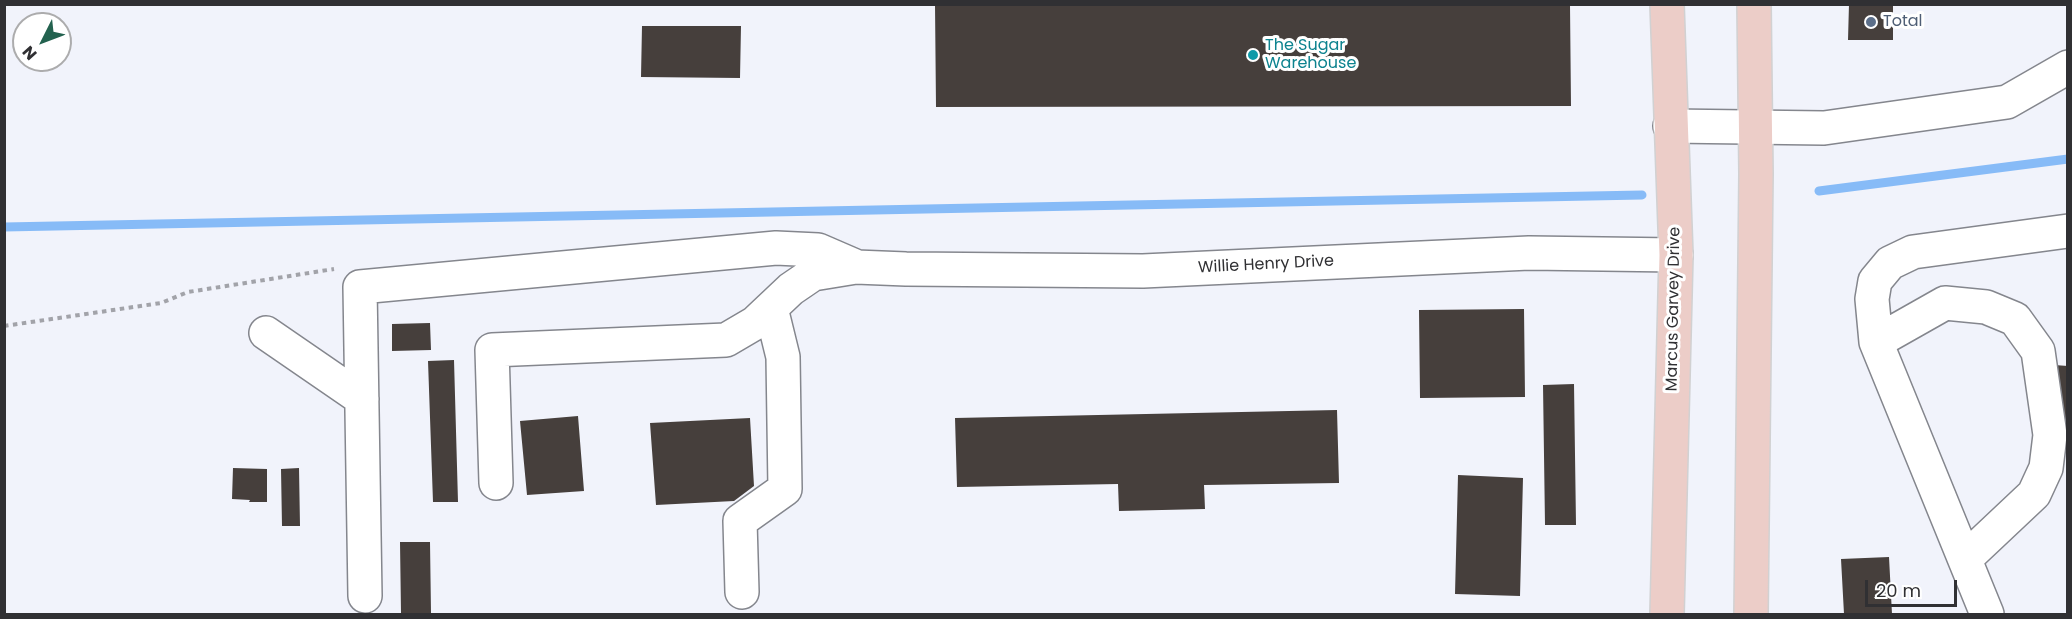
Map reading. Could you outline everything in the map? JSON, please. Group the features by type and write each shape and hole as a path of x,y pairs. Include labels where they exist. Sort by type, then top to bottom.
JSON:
{"highway":[{"name":"Marcus Garvey Drive","path":"1667,4 1676,255 1667,615"},
{"path":"1751,615 1756,206 1754,4"}],"street":[{"path":"1670,126 1824,128 2007,102 2067,67"},
{"path":"1987,615 1876,342 1872,299 1875,281 1890,263 1913,252 2067,231"},
{"path":"365,596 360,287 776,248 818,250 856,267"},
{"name":"Willie Henry Drive","path":"856,267 1143,271 1529,252 1676,255"},
{"path":"496,483 492,350 726,340 755,323 791,289 813,274 856,267"},
{"path":"1876,342 1945,303 1986,307 2015,319 2038,351 2050,435 2046,468 2034,494 1965,559"},
{"path":"742,592 740,521 785,489 783,357 771,308"},
{"path":"266,333 362,399"}],"building":[{"name":"Total","path":"1849,4 1893,4 1893,40 1848,40"},
{"name":"The Sugar Warehouse","path":"935,5 1570,5 1571,106 936,107"},
{"path":"642,26 741,26 740,78 641,77"},
{"path":"1524,309 1525,397 1420,398 1419,310"},
{"path":"430,323 431,350 392,351 392,324"},
{"path":"454,360 458,502 433,502 428,361"},
{"path":"2054,365 2068,366 2068,430 2052,430"},
{"path":"1574,384 1576,525 1545,525 1543,385"},
{"path":"1337,410 1339,483 1204,485 1205,509 1119,511 1118,484 957,487 955,418"},
{"path":"578,416 584,491 527,495 520,421"},
{"path":"750,418 754,486 734,501 656,505 650,423"},
{"path":"233,468 267,469 267,502 232,499"},
{"path":"299,468 300,526 282,526 281,469"},
{"path":"1458,475 1523,478 1520,596 1455,594"},
{"path":"400,542 430,542 431,613 401,613"},
{"path":"1889,557 1892,614 1844,614 1841,559"}],"waterway":[{"path":"1819,191 2068,159"},
{"path":"4,227 1642,195"}],"place":[{"name":"Total","path":"1871,22"},
{"name":"The Sugar Warehouse","path":"1253,55"}]}
